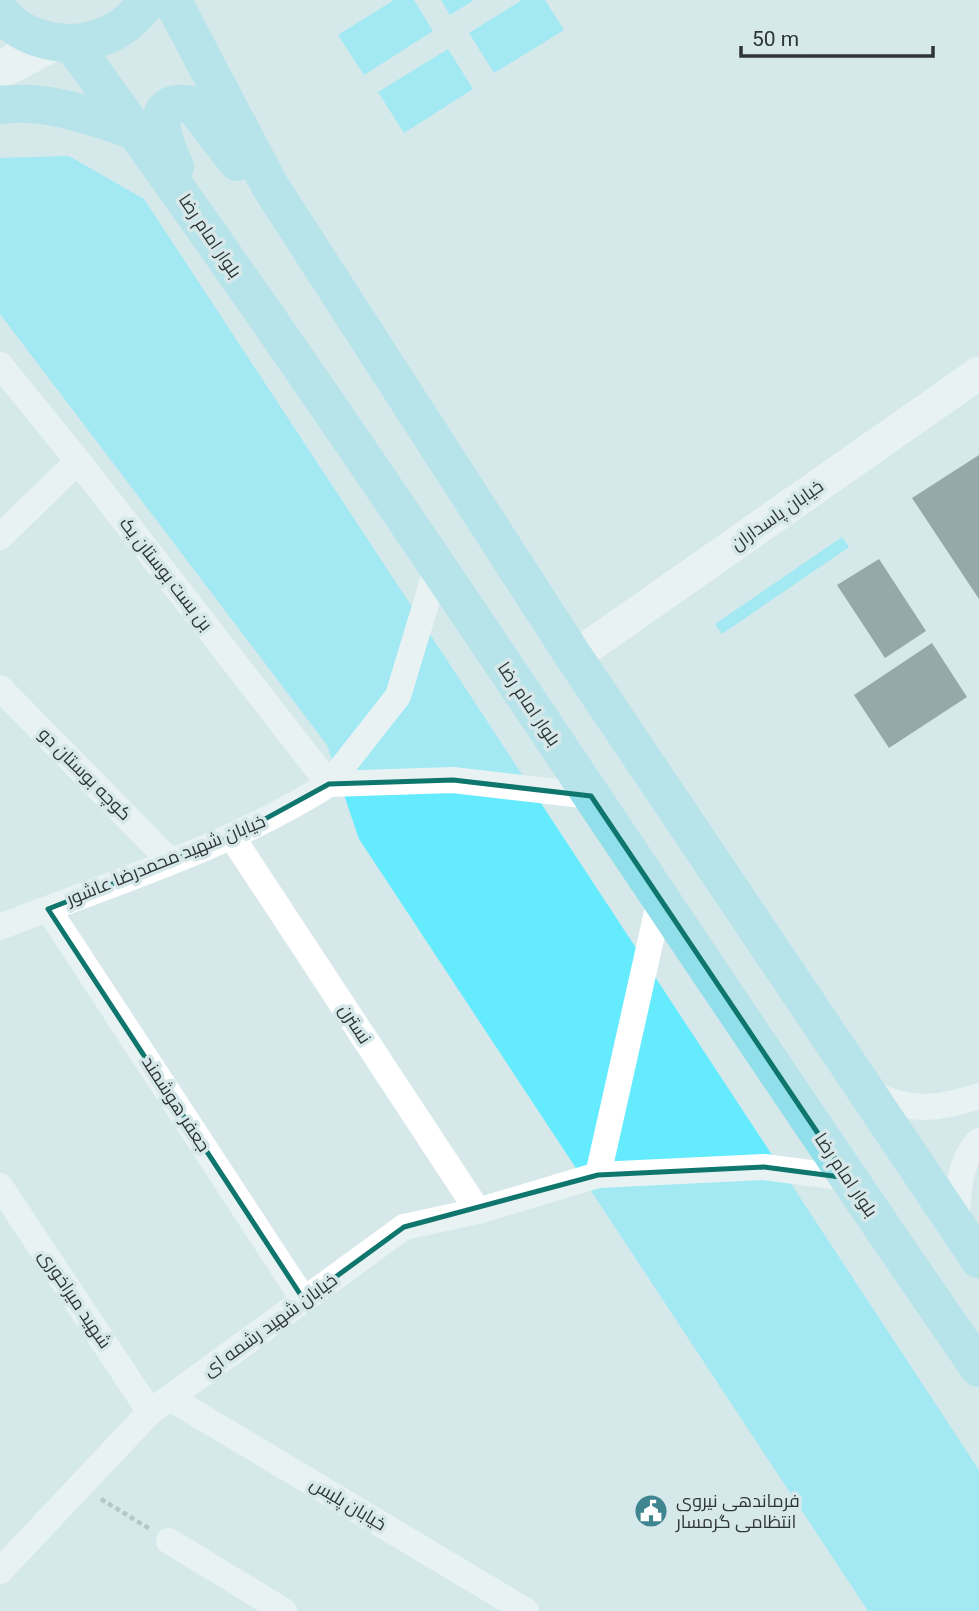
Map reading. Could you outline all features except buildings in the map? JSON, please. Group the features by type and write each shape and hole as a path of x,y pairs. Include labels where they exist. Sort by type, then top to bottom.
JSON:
{"main road":[{"path":"0,70 63,44 102,39 127,24 148,0"},
{"path":"172,0 270,186 574,657 979,1259"},
{"path":"0,12 27,34 63,44"},
{"name":"بلوار امام رضا","path":"63,44 136,131 203,226 979,1368"},
{"path":"0,105 25,102 74,110 136,131"},
{"path":"203,226 161,133 161,116 168,107 180,103 193,105 234,160 270,186"}],"street":[{"name":"بن بست بوستان یک","path":"0,365 329,784"},
{"name":"خیابان پاسداران","path":"574,657 979,373"},
{"path":"0,537 78,461"},
{"path":"329,784 398,696 437,567"},
{"name":"کوچه بوستان دو","path":"0,688 170,861"},
{"path":"329,784 453,780 591,796"},
{"name":"خیابان شهید محمدرضا عاشور","path":"0,927 232,837 301,802 329,784"},
{"name":"نسترن","path":"232,837 478,1211"},
{"path":"598,1175 660,899"},
{"name":"جعفر هوشمند","path":"48,909 304,1300"},
{"path":"866,1092 892,1104 909,1107 938,1106 979,1096"},
{"path":"956,1226 959,1187 971,1148 979,1141"},
{"name":"خیابان شهید رشمه ای","path":"3,1561 160,1405 404,1227 478,1211 598,1175 764,1167 848,1178"},
{"name":"شهید میراخوری","path":"0,1186 160,1405"},
{"name":"خیابان پلیس","path":"160,1405 526,1611"},
{"path":"169,1541 284,1611"}],"path":[{"path":"80,1486 169,1541"}],"highlighted area":[{"path":"453,780 591,796 848,1178 764,1167 598,1175 404,1227 304,1300 48,909 232,837 329,784"}],"shaded area":[{"path":"394,0 414,0 433,31 364,75 338,35"},
{"path":"441,0 474,0 450,15"},
{"path":"522,0 545,0 564,30 494,73 469,33"},
{"path":"448,49 473,89 404,133 378,92"},
{"path":"69,156 144,199 979,1470 979,1611 868,1611 359,839 327,745 0,314 0,158"},
{"path":"842,537 849,547 722,634 715,624"}],"place":[{"name":"فرماندهی نیروی انتظامی گرمسار","path":"651,1511"}]}
